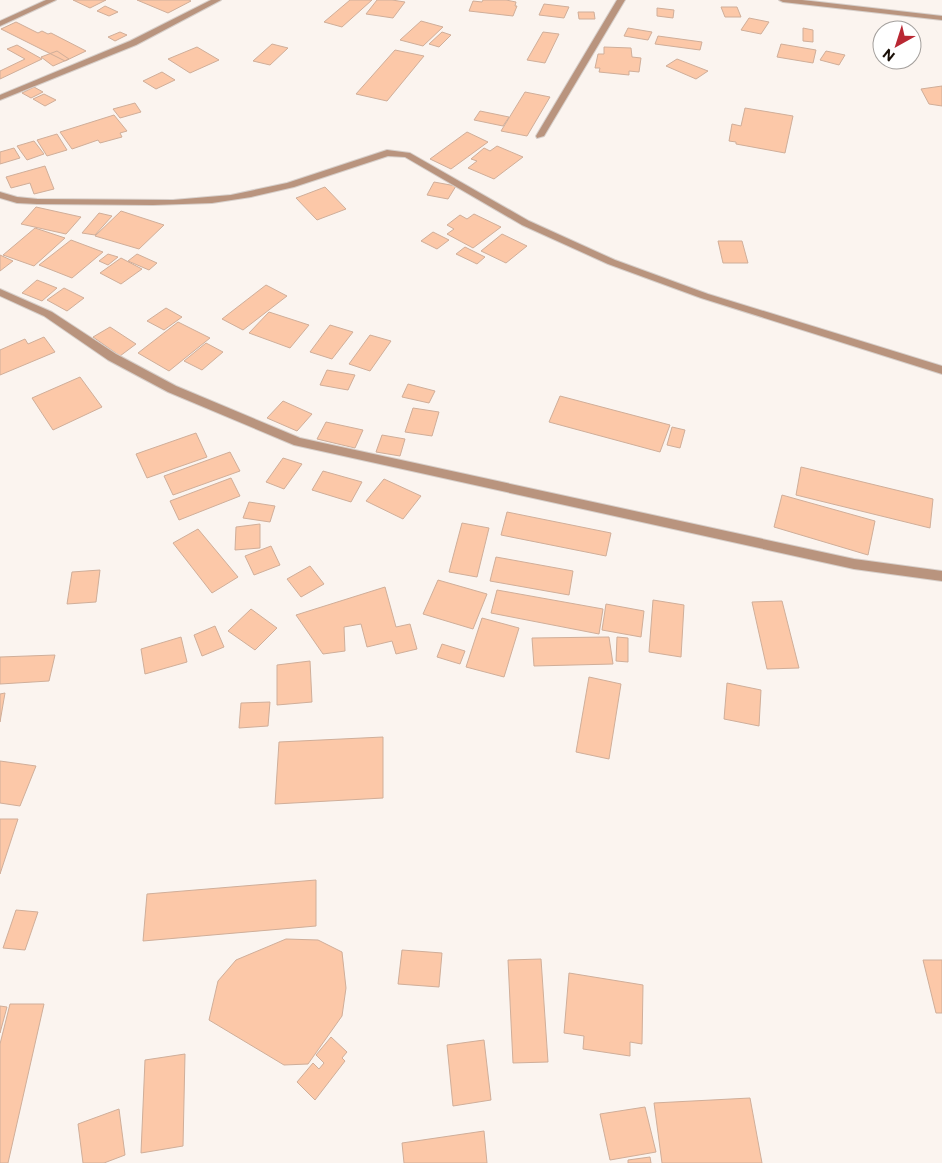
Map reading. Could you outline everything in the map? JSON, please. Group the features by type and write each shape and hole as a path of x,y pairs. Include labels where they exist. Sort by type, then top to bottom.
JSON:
{"street":[{"path":"0,24 52,0"},
{"path":"0,98 133,43 217,0"},
{"path":"540,136 621,0"},
{"path":"783,0 942,18"},
{"path":"0,195 22,200 97,201 198,201 230,198 286,187 387,153 398,153 408,155 510,215 576,246 689,292 942,370"},
{"path":"0,292 48,314 112,357 172,388 298,442 854,564 942,576"}],"building":[{"path":"73,0 106,0 90,8"},
{"path":"137,0 189,0 191,1 168,13"},
{"path":"350,0 372,0 342,27 324,22"},
{"path":"377,0 405,2 393,18 366,14"},
{"path":"483,0 506,0 516,2 515,6 517,6 513,16 469,11 473,1 482,2"},
{"path":"544,4 569,7 564,18 539,15"},
{"path":"105,6 118,12 109,16 97,11"},
{"path":"721,7 737,7 741,17 725,17"},
{"path":"657,8 674,10 673,18 657,16"},
{"path":"578,12 594,12 595,19 579,19"},
{"path":"749,18 769,22 761,34 741,30"},
{"path":"421,21 443,27 423,46 400,40"},
{"path":"16,22 38,33 42,31 48,34 51,33 86,51 65,61 1,29"},
{"path":"628,28 652,32 648,40 624,36"},
{"path":"803,28 813,30 813,42 803,41"},
{"path":"120,32 127,35 115,41 108,37"},
{"path":"442,32 451,35 439,47 429,44"},
{"path":"543,32 559,34 545,63 527,60"},
{"path":"658,36 702,42 700,50 655,44"},
{"path":"272,44 288,48 270,65 253,61"},
{"path":"781,44 816,50 813,63 777,57"},
{"path":"17,45 42,59 0,79 0,71 25,59 7,49"},
{"path":"197,47 219,60 190,73 168,59"},
{"path":"604,47 631,48 632,57 641,58 639,72 629,71 629,75 599,72 600,68 595,68 598,54 604,54"},
{"path":"395,50 424,56 387,101 356,94"},
{"path":"57,51 69,59 53,66 41,57"},
{"path":"826,51 845,55 839,65 820,60"},
{"path":"677,59 708,71 696,79 666,66"},
{"path":"162,72 175,80 156,89 143,81"},
{"path":"942,86 942,106 929,104 921,89"},
{"path":"34,87 43,92 31,98 22,93"},
{"path":"525,92 550,97 527,136 501,131"},
{"path":"44,94 56,100 45,106 33,99"},
{"path":"135,103 141,112 120,118 113,109"},
{"path":"745,108 793,116 785,153 729,141 732,124 741,126"},
{"path":"480,111 509,117 503,126 474,120"},
{"path":"114,115 127,131 120,133 122,137 100,143 98,140 72,149 60,132"},
{"path":"467,132 488,142 451,169 430,159"},
{"path":"57,134 67,150 47,156 37,140"},
{"path":"34,141 44,154 27,160 17,146"},
{"path":"497,146 523,157 494,179 468,168 477,161 471,159 484,148 490,151"},
{"path":"14,148 20,158 0,164 0,152"},
{"path":"45,166 54,189 34,194 30,183 11,188 6,177"},
{"path":"434,182 456,186 448,199 427,195"},
{"path":"325,187 346,209 317,220 296,198"},
{"path":"36,207 81,217 66,234 21,224"},
{"path":"121,211 164,225 139,249 95,236"},
{"path":"99,213 112,216 95,235 82,233"},
{"path":"474,214 501,227 473,248 447,234 454,229 447,225 460,215 467,219"},
{"path":"35,228 65,238 34,266 3,255"},
{"path":"433,232 449,240 437,249 421,241"},
{"path":"502,234 527,246 506,263 481,251"},
{"path":"71,240 103,252 72,278 39,265"},
{"path":"718,241 742,241 748,263 723,263"},
{"path":"465,247 485,257 477,264 456,254"},
{"path":"108,254 118,257 108,265 99,261"},
{"path":"137,254 157,263 149,270 128,261"},
{"path":"0,255 13,261 0,271"},
{"path":"121,258 142,269 121,284 100,273"},
{"path":"37,280 57,288 42,301 22,293"},
{"path":"266,285 287,296 243,330 222,319"},
{"path":"64,288 84,298 67,311 47,300"},
{"path":"166,308 182,317 164,330 147,321"},
{"path":"269,312 309,325 290,348 249,333"},
{"path":"178,322 210,338 169,371 138,353"},
{"path":"330,325 353,332 332,359 310,352"},
{"path":"110,327 136,344 120,356 93,337"},
{"path":"370,335 391,341 370,371 349,364"},
{"path":"44,337 55,352 0,375 0,350 25,339 28,344"},
{"path":"206,343 223,352 202,370 184,361"},
{"path":"327,370 355,375 348,390 320,385"},
{"path":"80,377 102,407 53,430 32,398"},
{"path":"408,384 435,391 429,403 402,397"},
{"path":"560,396 670,425 660,452 549,422"},
{"path":"283,401 312,414 297,431 267,418"},
{"path":"413,408 439,412 432,436 405,432"},
{"path":"326,422 363,430 355,448 317,439"},
{"path":"672,427 685,430 680,448 667,445"},
{"path":"196,433 207,457 147,478 136,454"},
{"path":"382,435 405,439 400,456 376,452"},
{"path":"230,452 240,471 173,495 164,476"},
{"path":"283,458 302,464 284,489 266,482"},
{"path":"801,467 933,499 930,528 796,495"},
{"path":"323,471 362,482 351,502 312,490"},
{"path":"231,478 240,496 179,520 170,501"},
{"path":"384,479 421,496 403,519 366,501"},
{"path":"782,495 875,521 868,555 774,527"},
{"path":"249,502 275,506 270,522 243,518"},
{"path":"507,512 611,533 606,556 501,535"},
{"path":"462,523 489,528 477,577 449,572"},
{"path":"260,524 260,548 235,550 236,527"},
{"path":"198,529 238,577 212,593 173,543"},
{"path":"271,546 280,565 254,575 245,556"},
{"path":"496,557 573,571 569,595 490,581"},
{"path":"310,566 324,584 301,597 287,579"},
{"path":"100,570 96,602 67,604 72,572"},
{"path":"438,580 487,594 473,629 423,614"},
{"path":"385,587 396,627 410,624 417,649 396,654 392,641 367,647 361,624 344,627 345,651 323,654 296,615"},
{"path":"497,590 603,609 599,634 491,613"},
{"path":"653,600 684,605 681,657 649,652"},
{"path":"782,601 799,668 767,669 752,602"},
{"path":"606,604 644,611 641,637 602,630"},
{"path":"251,609 277,628 255,650 228,631"},
{"path":"482,618 519,628 504,677 466,667"},
{"path":"215,626 224,647 202,656 194,635"},
{"path":"181,637 187,662 145,674 141,649"},
{"path":"609,637 613,664 534,666 532,638"},
{"path":"617,637 628,638 628,662 616,661"},
{"path":"442,644 465,651 460,664 437,657"},
{"path":"55,655 49,681 0,684 0,657"},
{"path":"310,661 312,702 277,705 277,665"},
{"path":"589,677 621,684 609,759 576,752"},
{"path":"727,683 761,690 759,726 724,719"},
{"path":"5,693 0,722 0,694"},
{"path":"270,702 268,726 239,728 241,703"},
{"path":"383,737 383,798 275,804 279,742"},
{"path":"0,761 36,766 20,806 0,803"},
{"path":"0,819 18,819 0,874"},
{"path":"316,880 316,926 143,941 147,894"},
{"path":"16,910 38,912 25,950 3,948"},
{"path":"286,939 318,940 342,952 346,988 342,1016 308,1064 284,1065 209,1020 218,981 236,960"},
{"path":"402,950 442,953 439,987 398,984"},
{"path":"541,959 548,1062 513,1063 508,960"},
{"path":"923,960 942,960 942,1013 936,1013"},
{"path":"569,973 643,985 642,1044 630,1042 630,1056 583,1049 584,1036 564,1033"},
{"path":"10,1004 44,1004 8,1163 0,1163 0,1044"},
{"path":"0,1006 7,1007 0,1033"},
{"path":"331,1037 347,1052 342,1058 345,1061 315,1100 297,1082 313,1063 319,1069 324,1063 316,1055"},
{"path":"484,1040 491,1100 453,1106 447,1045"},
{"path":"185,1054 183,1146 141,1153 145,1060"},
{"path":"750,1098 762,1163 662,1163 654,1103"},
{"path":"645,1107 656,1152 610,1160 600,1114"},
{"path":"119,1109 125,1155 104,1163 83,1163 78,1124"},
{"path":"484,1131 487,1163 404,1163 402,1143"},
{"path":"650,1157 651,1163 628,1163 628,1160"}]}
